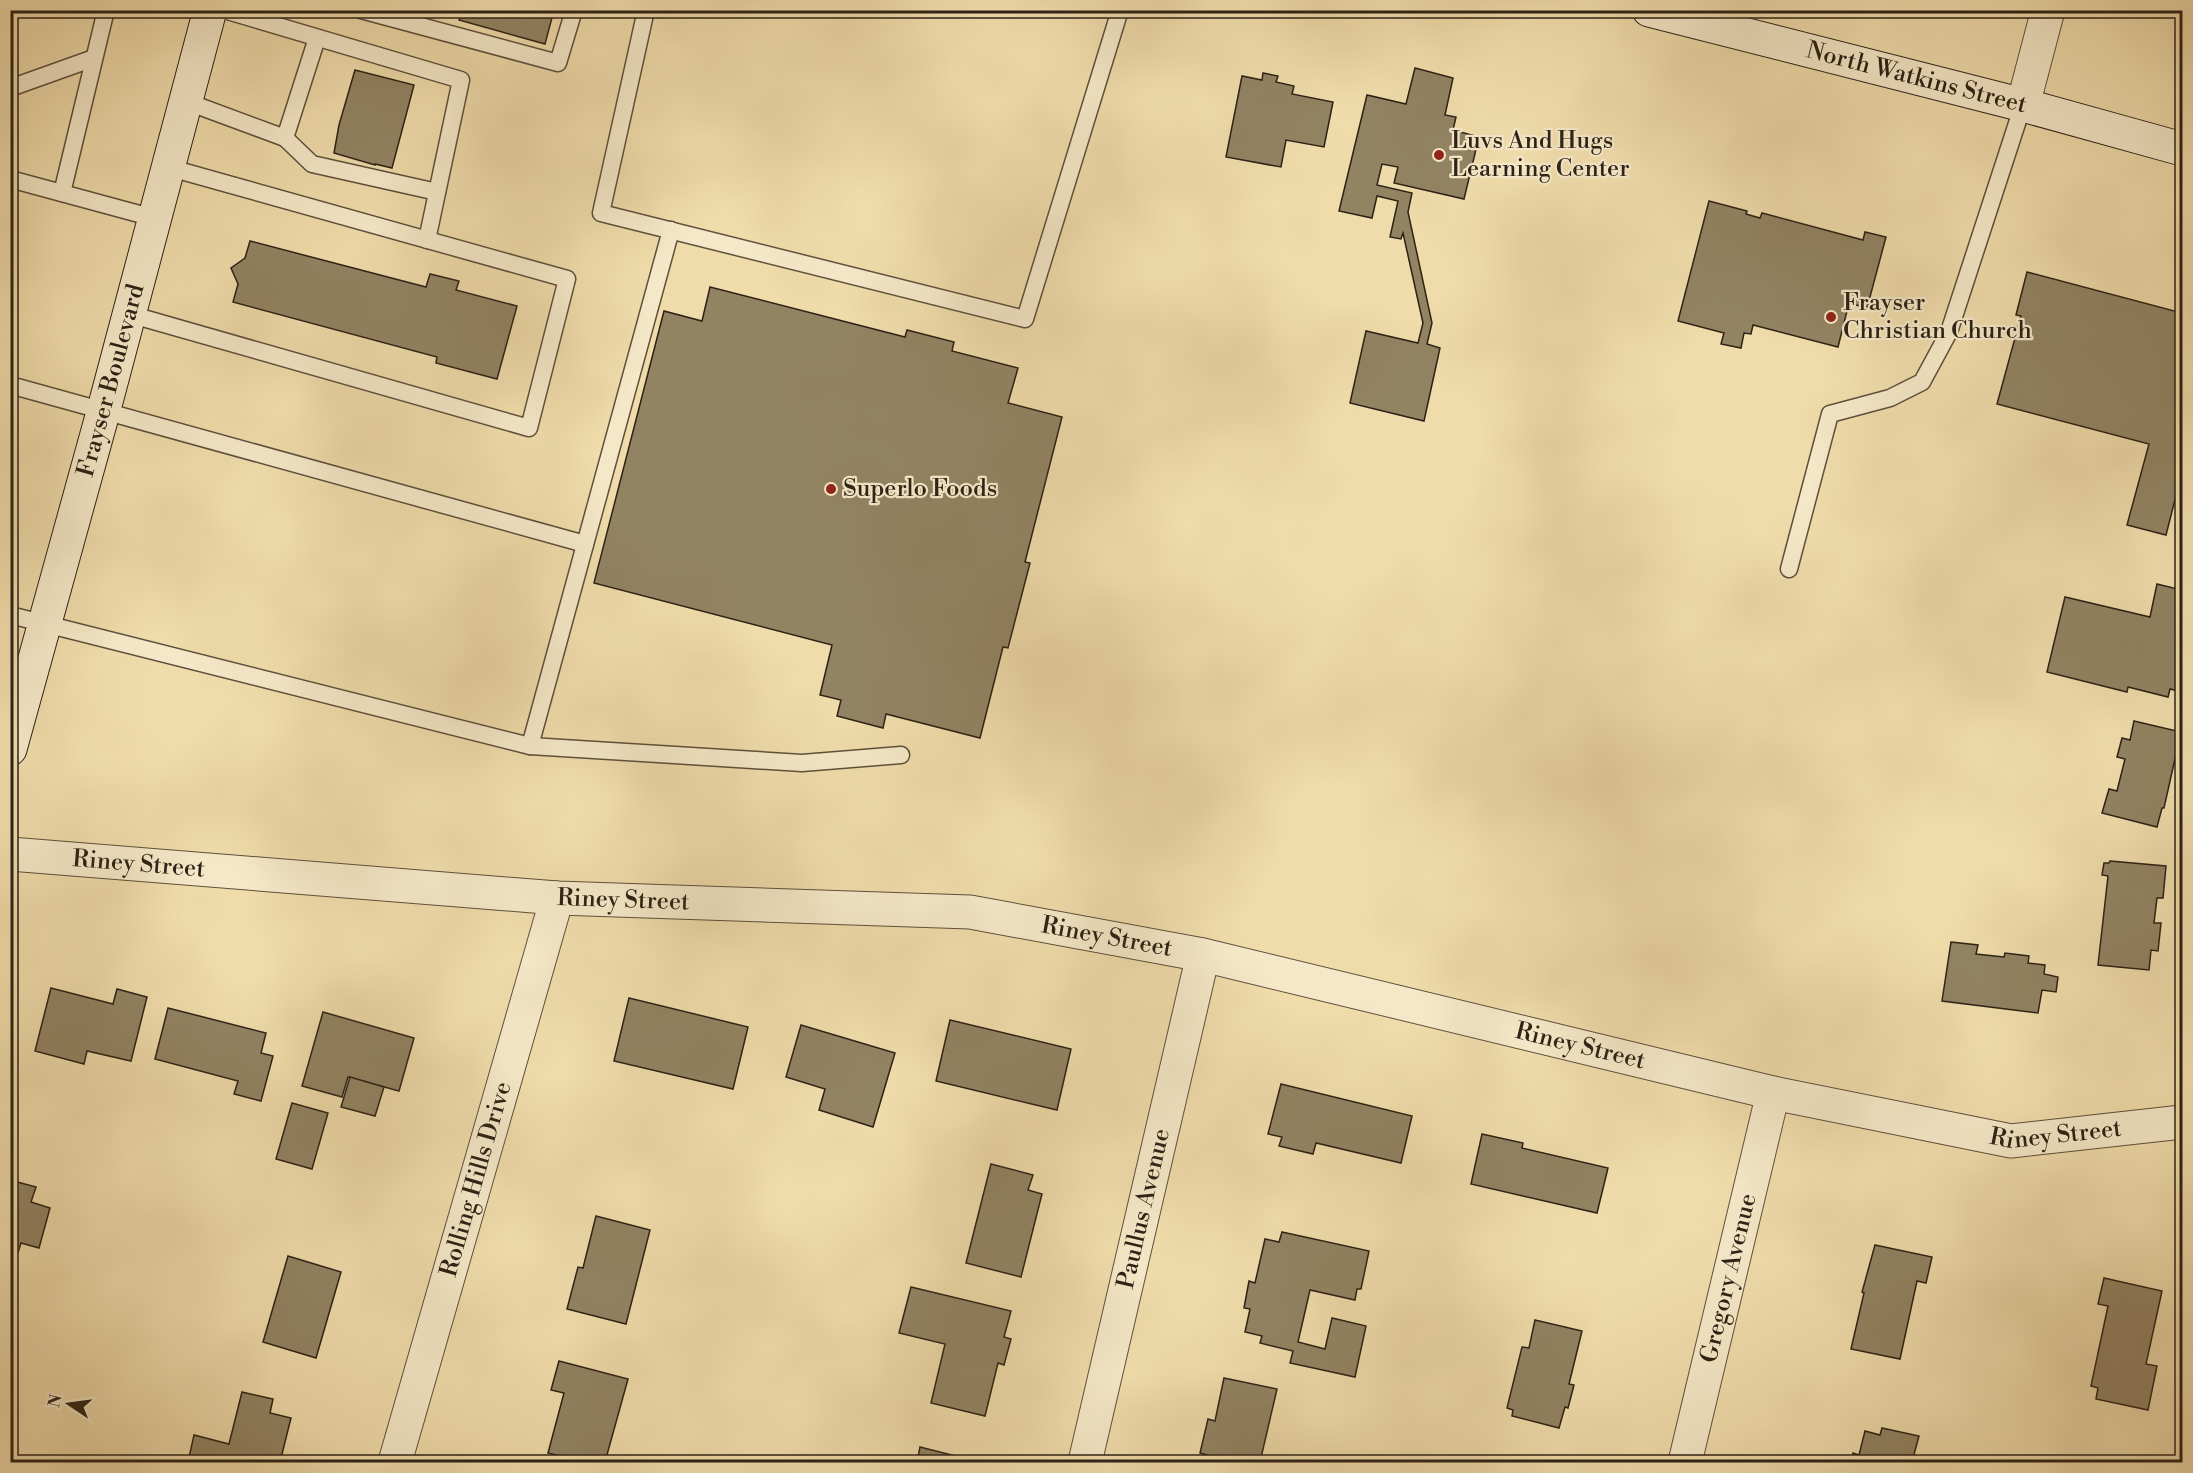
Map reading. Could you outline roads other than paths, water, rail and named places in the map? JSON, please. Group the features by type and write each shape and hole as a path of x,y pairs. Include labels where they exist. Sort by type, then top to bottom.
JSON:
{"street":[{"name":"Frayser Boulevard","path":"10,750 210,10"},
{"name":"North Watkins Street","path":"1649,10 2023,105 2182,149"},
{"path":"2023,105 2048,10"},
{"name":"Riney Street","path":"10,854 557,898 970,912 1203,955 1773,1093 2011,1141 2182,1122"},
{"name":"Rolling Hills Drive","path":"395,1462 557,898"},
{"name":"Paullus Avenue","path":"1085,1462 1203,955"},
{"name":"Gregory Avenue","path":"1685,1462 1773,1093"}],"lane":[{"path":"62,193 106,10"},
{"path":"224,10 461,80 427,240"},
{"path":"361,10 386,14 558,63 574,10"},
{"path":"646,10 601,213 1025,319 1120,10"},
{"path":"285,138 316,38"},
{"path":"10,88 94,58"},
{"path":"185,101 285,138 312,164 437,192"},
{"path":"1789,568 1830,414 1890,398 1922,382 1949,332 2023,105"},
{"path":"129,314 530,428 567,279 167,167"},
{"path":"10,179 154,218"},
{"path":"531,746 671,230"},
{"path":"10,385 104,409 585,544"},
{"path":"10,615 531,746 802,763 901,754"}],"place":[{"name":"Luvs And Hugs Learning Center","path":"1439,155"},
{"name":"Frayser Christian Church","path":"1831,317"},
{"name":"Superlo Foods","path":"831,489"}]}
